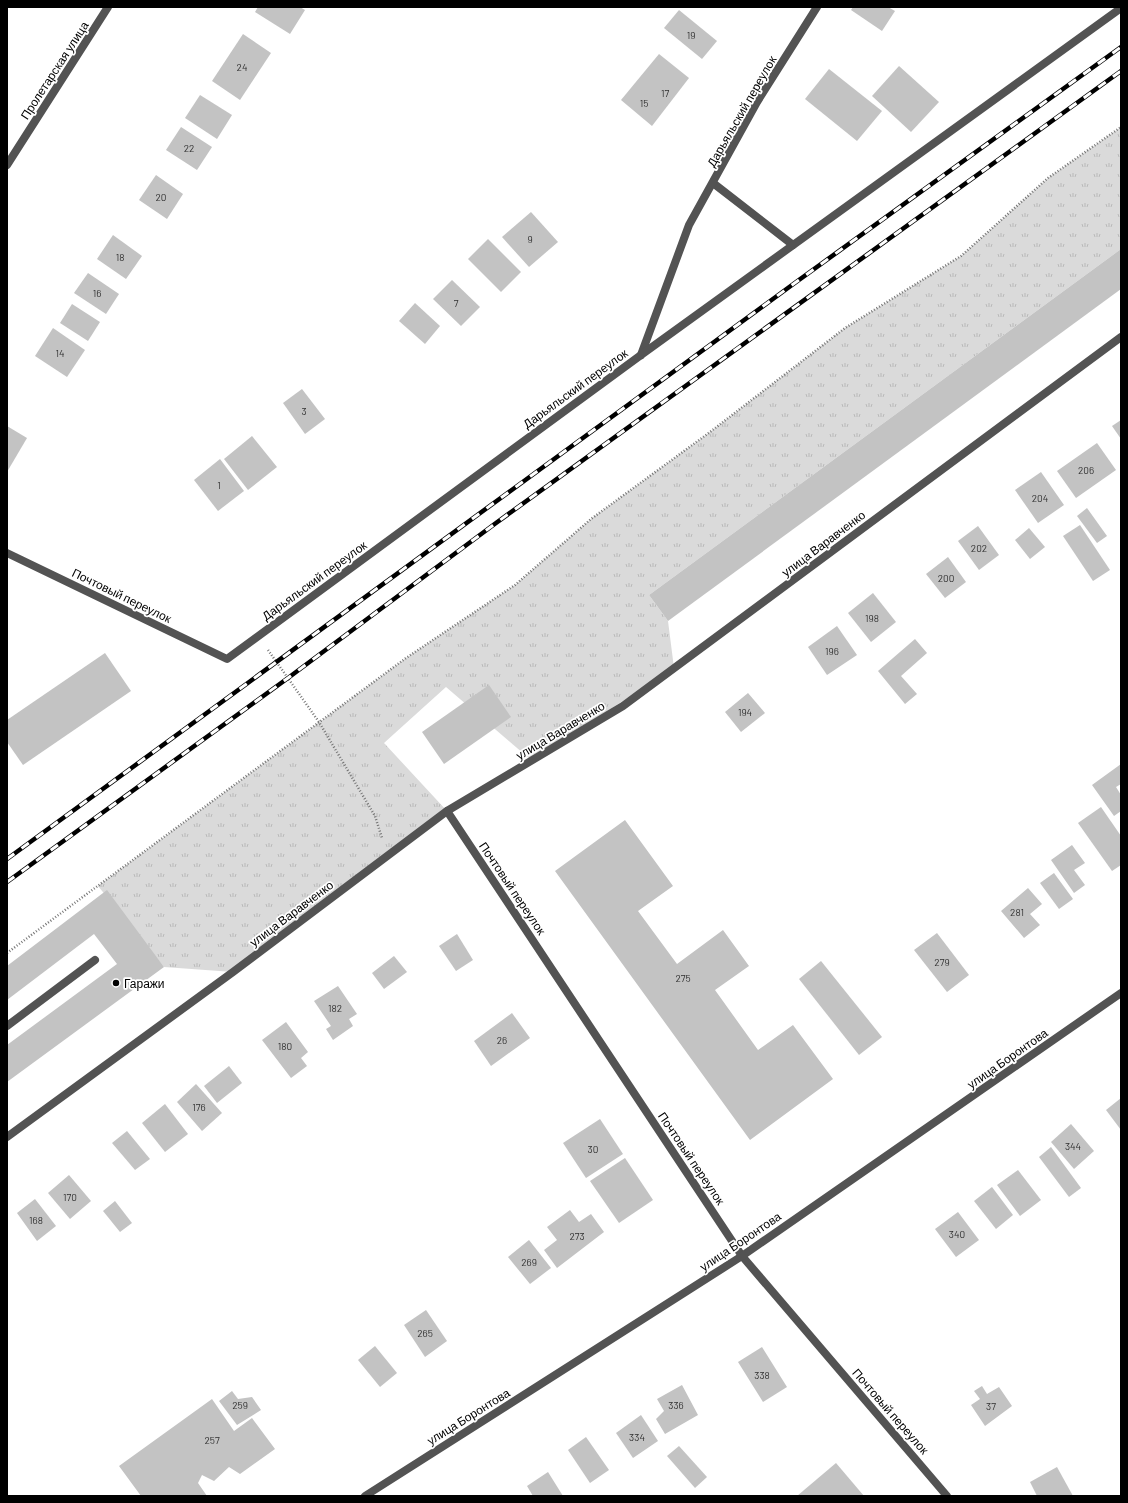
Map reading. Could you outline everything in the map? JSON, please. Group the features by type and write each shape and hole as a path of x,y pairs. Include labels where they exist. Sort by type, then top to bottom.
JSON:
{"street":[{"name":"Пролетарская улица","path":"7,165 108,7"},
{"name":"Дарьяльский переулок","path":"228,659 641,355 690,225 757,102 817,7"},
{"path":"641,355 1121,8"},
{"path":"713,183 793,244"},
{"name":"улица Варавченко","path":"7,1137 233,972 447,811 623,706 1121,337"},
{"name":"Почтовый переулок","path":"7,553 228,659"},
{"name":"Почтовый переулок","path":"447,811 742,1256 947,1496"},
{"path":"7,1026 96,960"},
{"name":"улица Боронтова","path":"365,1496 742,1256 1121,993"}],"path":[{"path":"7,953 406,658 515,585 591,519 710,432 845,328 961,256 1048,178 1121,127"},
{"path":"258,637 278,662 319,722 375,816 387,856"}],"green space":[{"path":"1121,127 1121,249 649,595 668,621 674,668 531,760 446,687 384,743 447,811 233,972 164,967 98,886 406,658 515,585 591,519 710,432 845,328 961,256 1048,178"}],"building":[{"path":"258,7 300,7 305,10 290,34 255,12"},
{"path":"853,7 888,7 895,11 882,31 851,10"},
{"path":"679,10 717,41 702,59 664,28"},
{"path":"243,34 271,53 240,100 212,81"},
{"path":"659,54 689,78 652,126 621,100"},
{"path":"899,66 939,102 911,132 872,96"},
{"path":"829,69 882,111 857,141 805,99"},
{"path":"200,95 232,115 217,139 185,118"},
{"path":"181,127 212,147 197,170 166,150"},
{"path":"156,175 183,194 167,219 139,200"},
{"path":"531,212 558,242 529,267 502,237"},
{"path":"113,235 142,256 126,279 97,259"},
{"path":"488,239 521,272 501,292 468,259"},
{"path":"1121,249 1121,289 668,621 649,595"},
{"path":"88,273 119,294 106,314 74,293"},
{"path":"452,280 480,307 461,326 433,299"},
{"path":"415,303 440,326 425,344 399,321"},
{"path":"72,304 100,322 88,341 60,323"},
{"path":"53,328 85,350 67,377 35,356"},
{"path":"302,389 325,419 305,434 283,403"},
{"path":"1121,420 1121,439 1112,426"},
{"path":"7,426 27,438 7,472"},
{"path":"252,436 277,467 248,490 224,459"},
{"path":"1097,443 1116,470 1076,498 1057,471"},
{"path":"220,459 244,491 218,511 194,480"},
{"path":"1041,472 1064,505 1038,523 1015,490"},
{"path":"1087,508 1107,536 1097,543 1077,516"},
{"path":"1080,525 1110,570 1093,581 1063,536"},
{"path":"978,526 999,555 979,570 958,541"},
{"path":"1029,528 1045,547 1030,559 1015,540"},
{"path":"948,557 966,582 945,598 926,574"},
{"path":"873,593 896,622 871,642 848,613"},
{"path":"837,626 857,655 827,675 808,647"},
{"path":"915,639 927,653 901,676 917,694 905,704 878,671"},
{"path":"105,653 131,691 23,765 7,742 7,720"},
{"path":"489,685 511,717 444,764 422,732"},
{"path":"748,693 765,713 741,732 725,712"},
{"path":"1121,764 1121,784 1116,787 1121,795 1121,811 1114,816 1092,785"},
{"path":"1101,807 1121,836 1121,865 1112,871 1078,823"},
{"path":"625,820 673,886 638,911 677,964 723,930 749,966 715,990 758,1050 793,1025 833,1079 750,1140 555,871"},
{"path":"1072,845 1085,863 1074,870 1085,885 1074,893 1051,860"},
{"path":"1054,873 1073,899 1059,909 1040,883"},
{"path":"1028,888 1042,904 1030,914 1040,925 1024,938 1001,911"},
{"name":"Гаражи","path":"107,890 164,967 7,1082 7,1045 117,964 94,934 7,1000 7,966"},
{"path":"937,933 969,975 947,992 914,950"},
{"path":"457,934 473,960 456,971 439,946"},
{"path":"394,956 407,972 384,989 372,973"},
{"path":"821,961 882,1037 859,1055 799,979"},
{"path":"338,986 357,1014 349,1019 353,1026 333,1040 326,1029 331,1026 314,1001"},
{"path":"512,1013 530,1038 491,1066 474,1041"},
{"path":"286,1022 308,1052 301,1058 307,1066 291,1078 262,1040"},
{"path":"229,1066 242,1083 217,1103 204,1086"},
{"path":"196,1084 222,1113 202,1131 177,1102"},
{"path":"1121,1098 1121,1130 1106,1110"},
{"path":"165,1104 188,1134 165,1152 142,1123"},
{"path":"600,1119 623,1154 586,1178 563,1143"},
{"path":"1071,1124 1094,1151 1074,1169 1051,1142"},
{"path":"127,1131 150,1159 135,1170 112,1143"},
{"path":"1051,1147 1081,1188 1069,1197 1039,1157"},
{"path":"625,1158 653,1200 619,1223 590,1181"},
{"path":"1018,1170 1041,1200 1020,1216 997,1185"},
{"path":"69,1175 91,1201 70,1219 48,1193"},
{"path":"992,1187 1013,1215 996,1229 974,1201"},
{"path":"35,1199 56,1226 37,1241 17,1213"},
{"path":"115,1201 132,1223 120,1232 103,1211"},
{"path":"570,1210 579,1222 591,1214 604,1232 557,1268 544,1250 557,1240 547,1227"},
{"path":"958,1212 979,1240 956,1257 935,1229"},
{"path":"529,1240 551,1268 530,1284 508,1257"},
{"path":"426,1310 447,1341 425,1357 404,1325"},
{"path":"375,1346 397,1373 380,1387 358,1360"},
{"path":"762,1347 787,1387 763,1402 738,1362"},
{"path":"682,1385 698,1415 665,1434 656,1419 664,1411 657,1399"},
{"path":"982,1386 987,1394 999,1387 1012,1406 985,1426 971,1405 980,1399 974,1391"},
{"path":"232,1391 238,1399 252,1397 261,1410 237,1425 219,1401"},
{"path":"212,1399 234,1431 252,1418 275,1449 240,1474 229,1467 214,1481 202,1475 198,1483 207,1496 141,1496 119,1466"},
{"path":"641,1415 658,1441 633,1458 616,1433"},
{"path":"586,1437 609,1470 590,1483 568,1450"},
{"path":"679,1446 707,1477 695,1488 667,1456"},
{"path":"836,1463 864,1496 797,1496"},
{"path":"1057,1467 1073,1496 1037,1496 1030,1482"},
{"path":"548,1472 563,1496 533,1496 527,1486"}],"railway":[{"path":"7,859 792,285 1121,47"},
{"path":"7,882 288,678 496,523 1121,71"}],"place":[{"name":"Гаражи","path":"116,983"}]}
